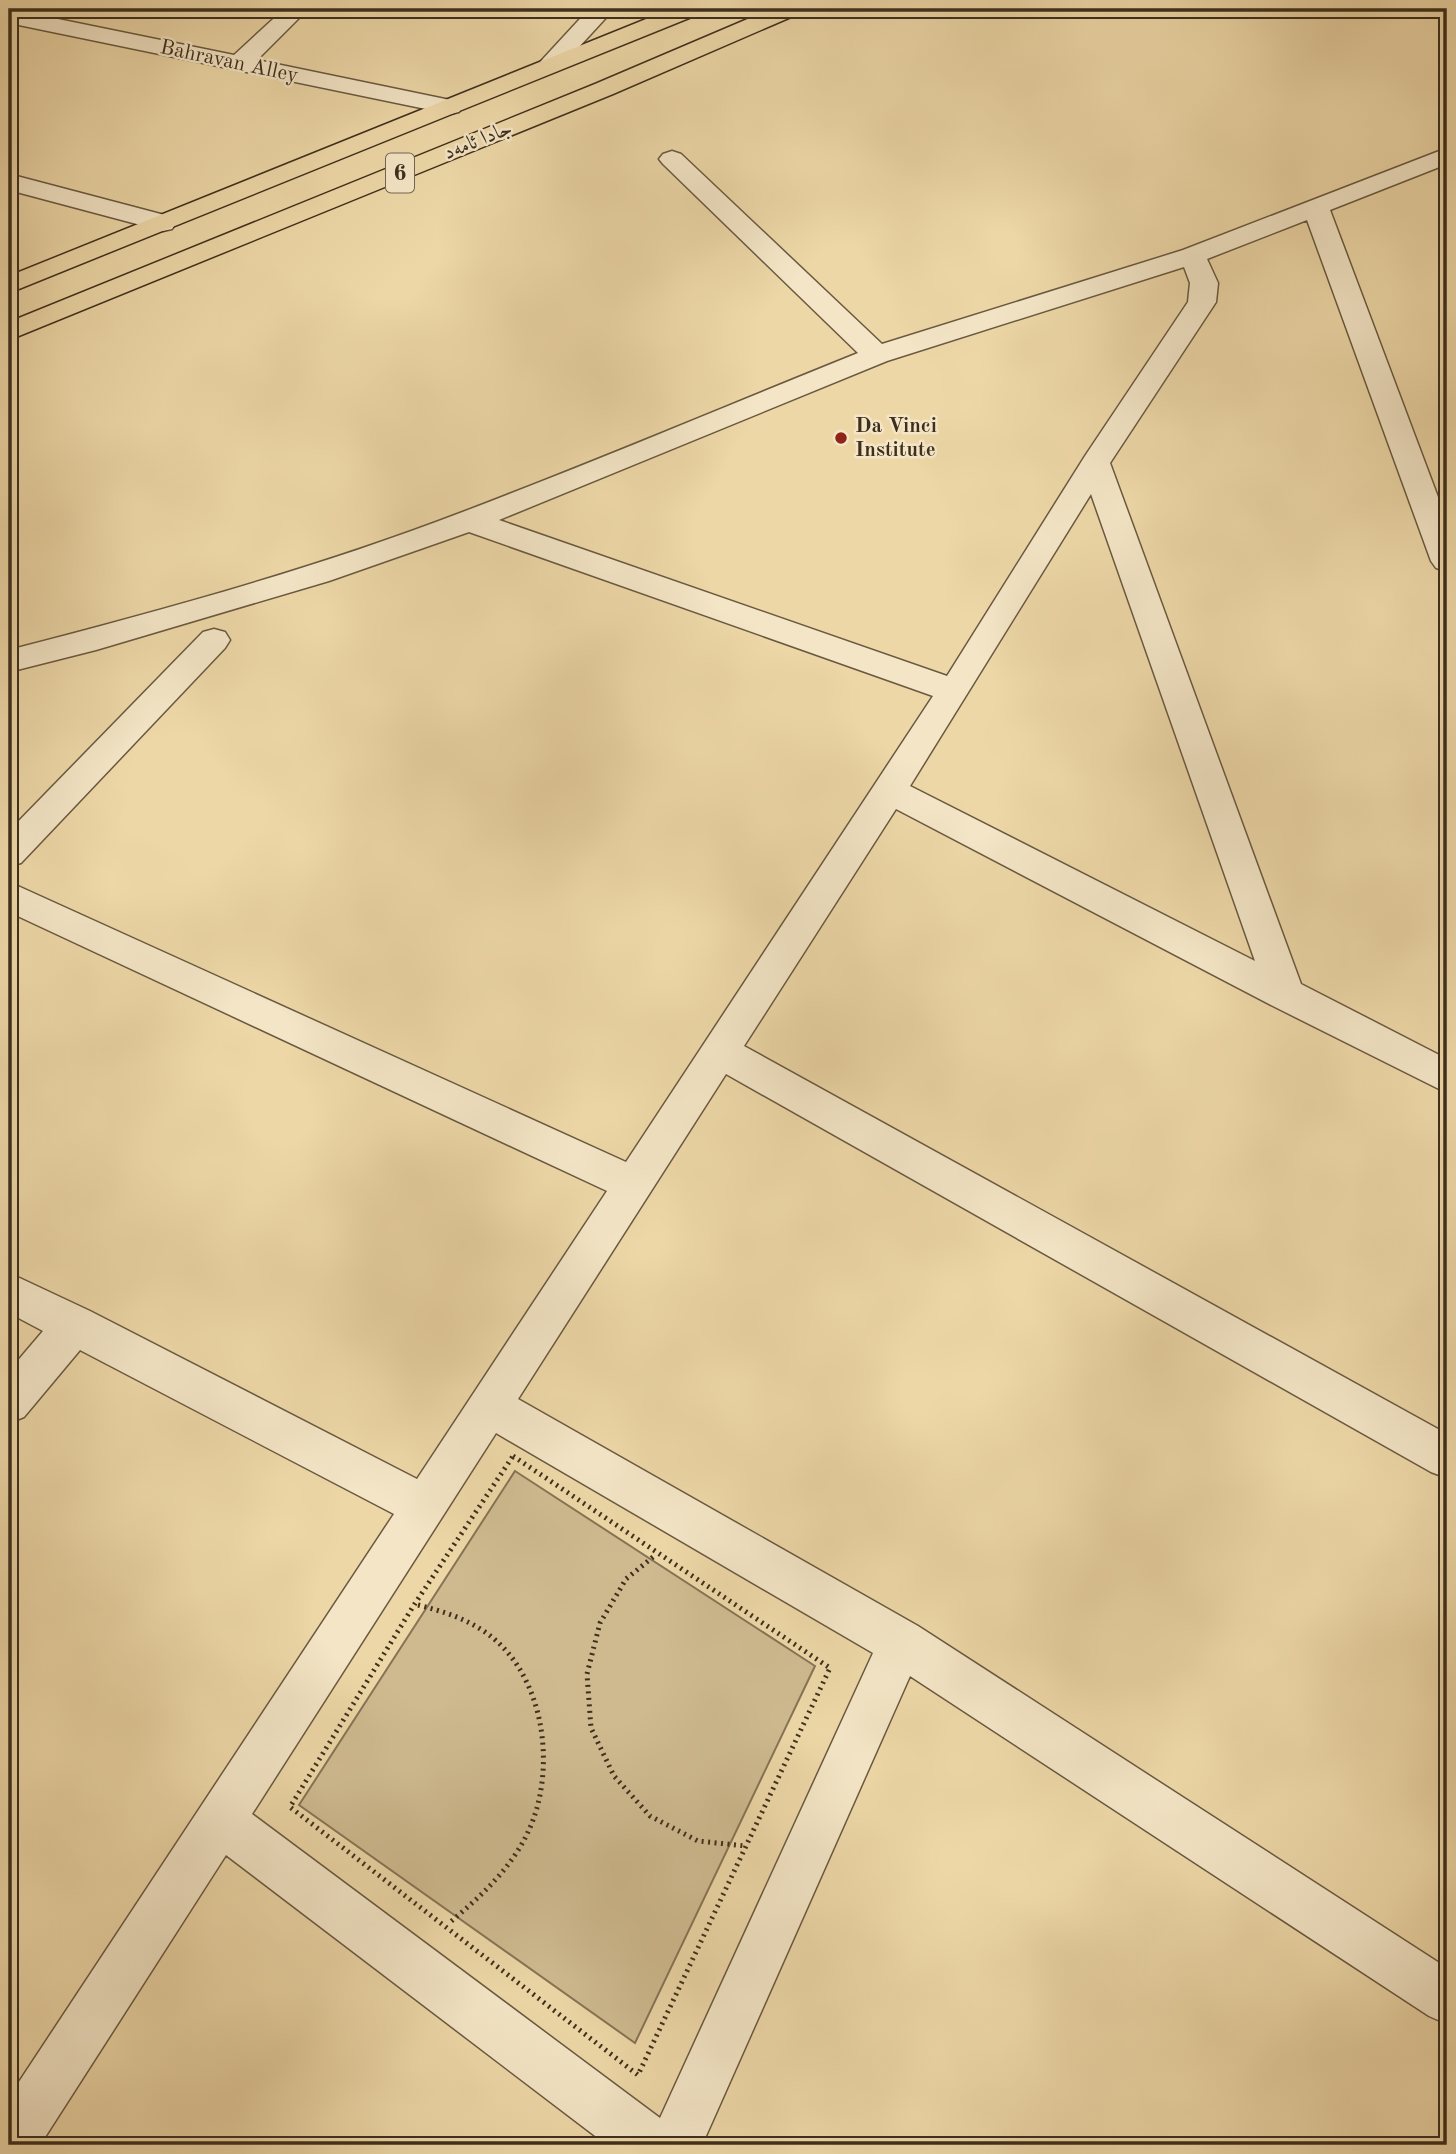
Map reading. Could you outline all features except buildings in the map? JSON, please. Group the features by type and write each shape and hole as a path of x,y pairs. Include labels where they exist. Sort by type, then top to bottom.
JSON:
{"main road":[{"name":"جادا ئامەد","path":"9,285 691,9"},
{"name":"جادا ئامەد","path":"9,332 604,89 790,9"}],"street":[{"path":"239,65 298,9"},
{"path":"550,66 602,9"},
{"name":"Bahravan Alley","path":"9,16 450,107"},
{"path":"9,661 96,639 318,573 470,521 877,355 1192,256 1447,155"},
{"path":"672,159 877,355"},
{"path":"9,182 163,223"},
{"path":"1316,208 1447,561"},
{"path":"9,2145 954,691 1095,463 1202,302 1204,284 1192,256"},
{"path":"1095,463 1286,995"},
{"path":"470,521 954,691"},
{"path":"9,853 214,640"},
{"path":"889,790 1447,1077"},
{"path":"9,896 633,1184"},
{"path":"720,1052 1447,1457"},
{"path":"9,1292 425,1506"},
{"path":"9,1403 75,1325"},
{"path":"490,1406 901,1643 1447,1998"},
{"path":"675,2145 901,1643"},
{"path":"220,1820 651,2145"}],"path":[{"path":"513,1456 830,1668 638,2075 290,1807 414,1605 513,1456"},
{"path":"704,1529 659,1553 626,1579 600,1623 587,1674 591,1728 614,1776 650,1816 698,1841 746,1846"},
{"path":"414,1605 438,1608 482,1628 517,1663 539,1709 545,1763 534,1819 504,1871 468,1908 444,1927"}],"shaded area":[{"path":"515,1471 815,1666 635,2043 299,1805"}],"place":[{"name":"Da Vinci Institute","path":"841,438"}]}
